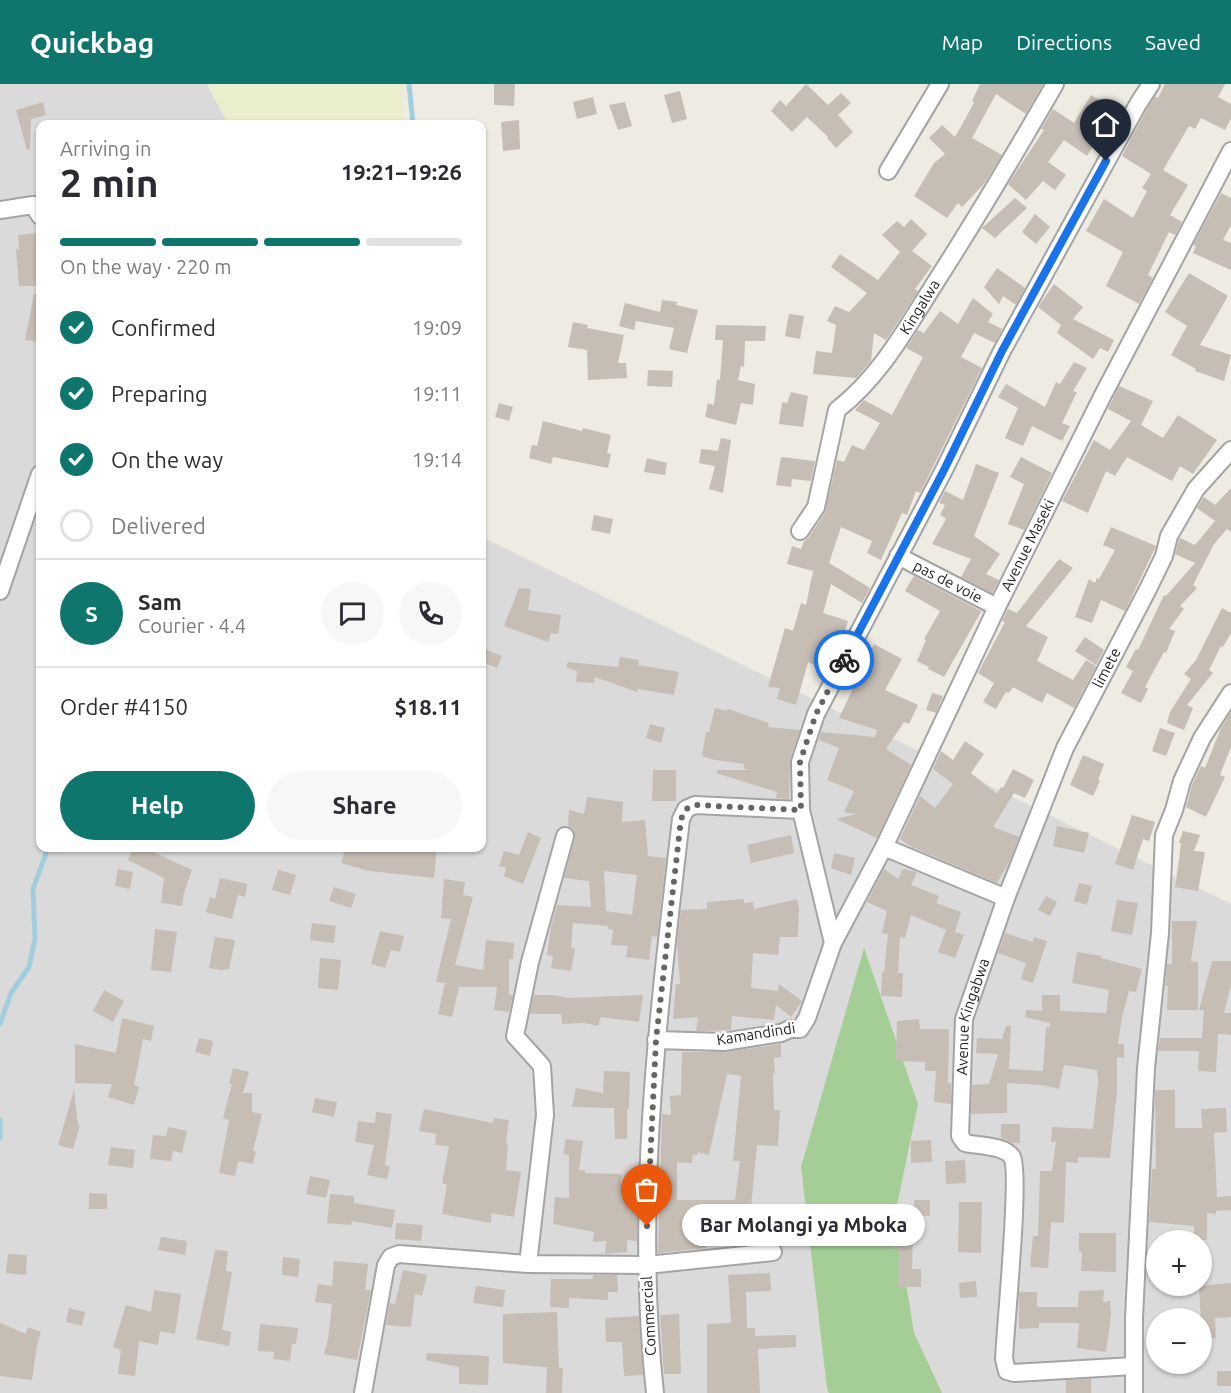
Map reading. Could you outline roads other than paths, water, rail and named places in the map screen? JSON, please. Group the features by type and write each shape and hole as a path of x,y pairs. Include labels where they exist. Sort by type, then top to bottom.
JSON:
{"street":[{"path":"888,171 940,84"},
{"name":"Kingalwa","path":"800,531 816,507 837,410 855,396 885,362 992,193 1055,84"},
{"path":"833,943 801,810 800,762 816,714 944,470 1002,351 1120,135 1151,84"},
{"name":"Avenue Maseki","path":"833,943 884,847 997,607 1103,395 1231,151"},
{"path":"0,210 33,205 36,210"},
{"name":"limete","path":"1006,898 1065,748 1148,589 1164,556 1169,536 1196,489 1231,450"},
{"path":"0,591 36,486"},
{"name":"pas de voie","path":"898,556 997,607"},
{"path":"1134,1393 1136,1272 1146,1068 1160,933 1164,835 1182,781 1203,738 1231,693"},
{"name":"Commercial","path":"655,1393 646,1265 651,1115 656,1040 681,819 686,809 695,805 801,810"},
{"path":"528,1264 545,1114 543,1076 542,1066 515,1036 530,962 565,836"},
{"path":"884,847 1006,898"},
{"name":"Avenue Kingabwa","path":"1006,898 964,1019 959,1132 962,1140 969,1143 1004,1150 1011,1155 1015,1164 1015,1197 1004,1359 1006,1371 1018,1373 1134,1366"},
{"name":"Kamandindi","path":"656,1040 724,1042 800,1029 807,1018 833,943"},
{"path":"363,1393 386,1265 391,1257 399,1254 528,1264 646,1265 773,1252"}],"waterway":[{"path":"409,84 413,120"},
{"path":"0,1024 11,993 29,967 35,939 33,889 47,852"},
{"path":"0,1120 0,1138"}],"place":[{"name":"Bar Molangi ya Mboka","path":"647,1226"}]}
